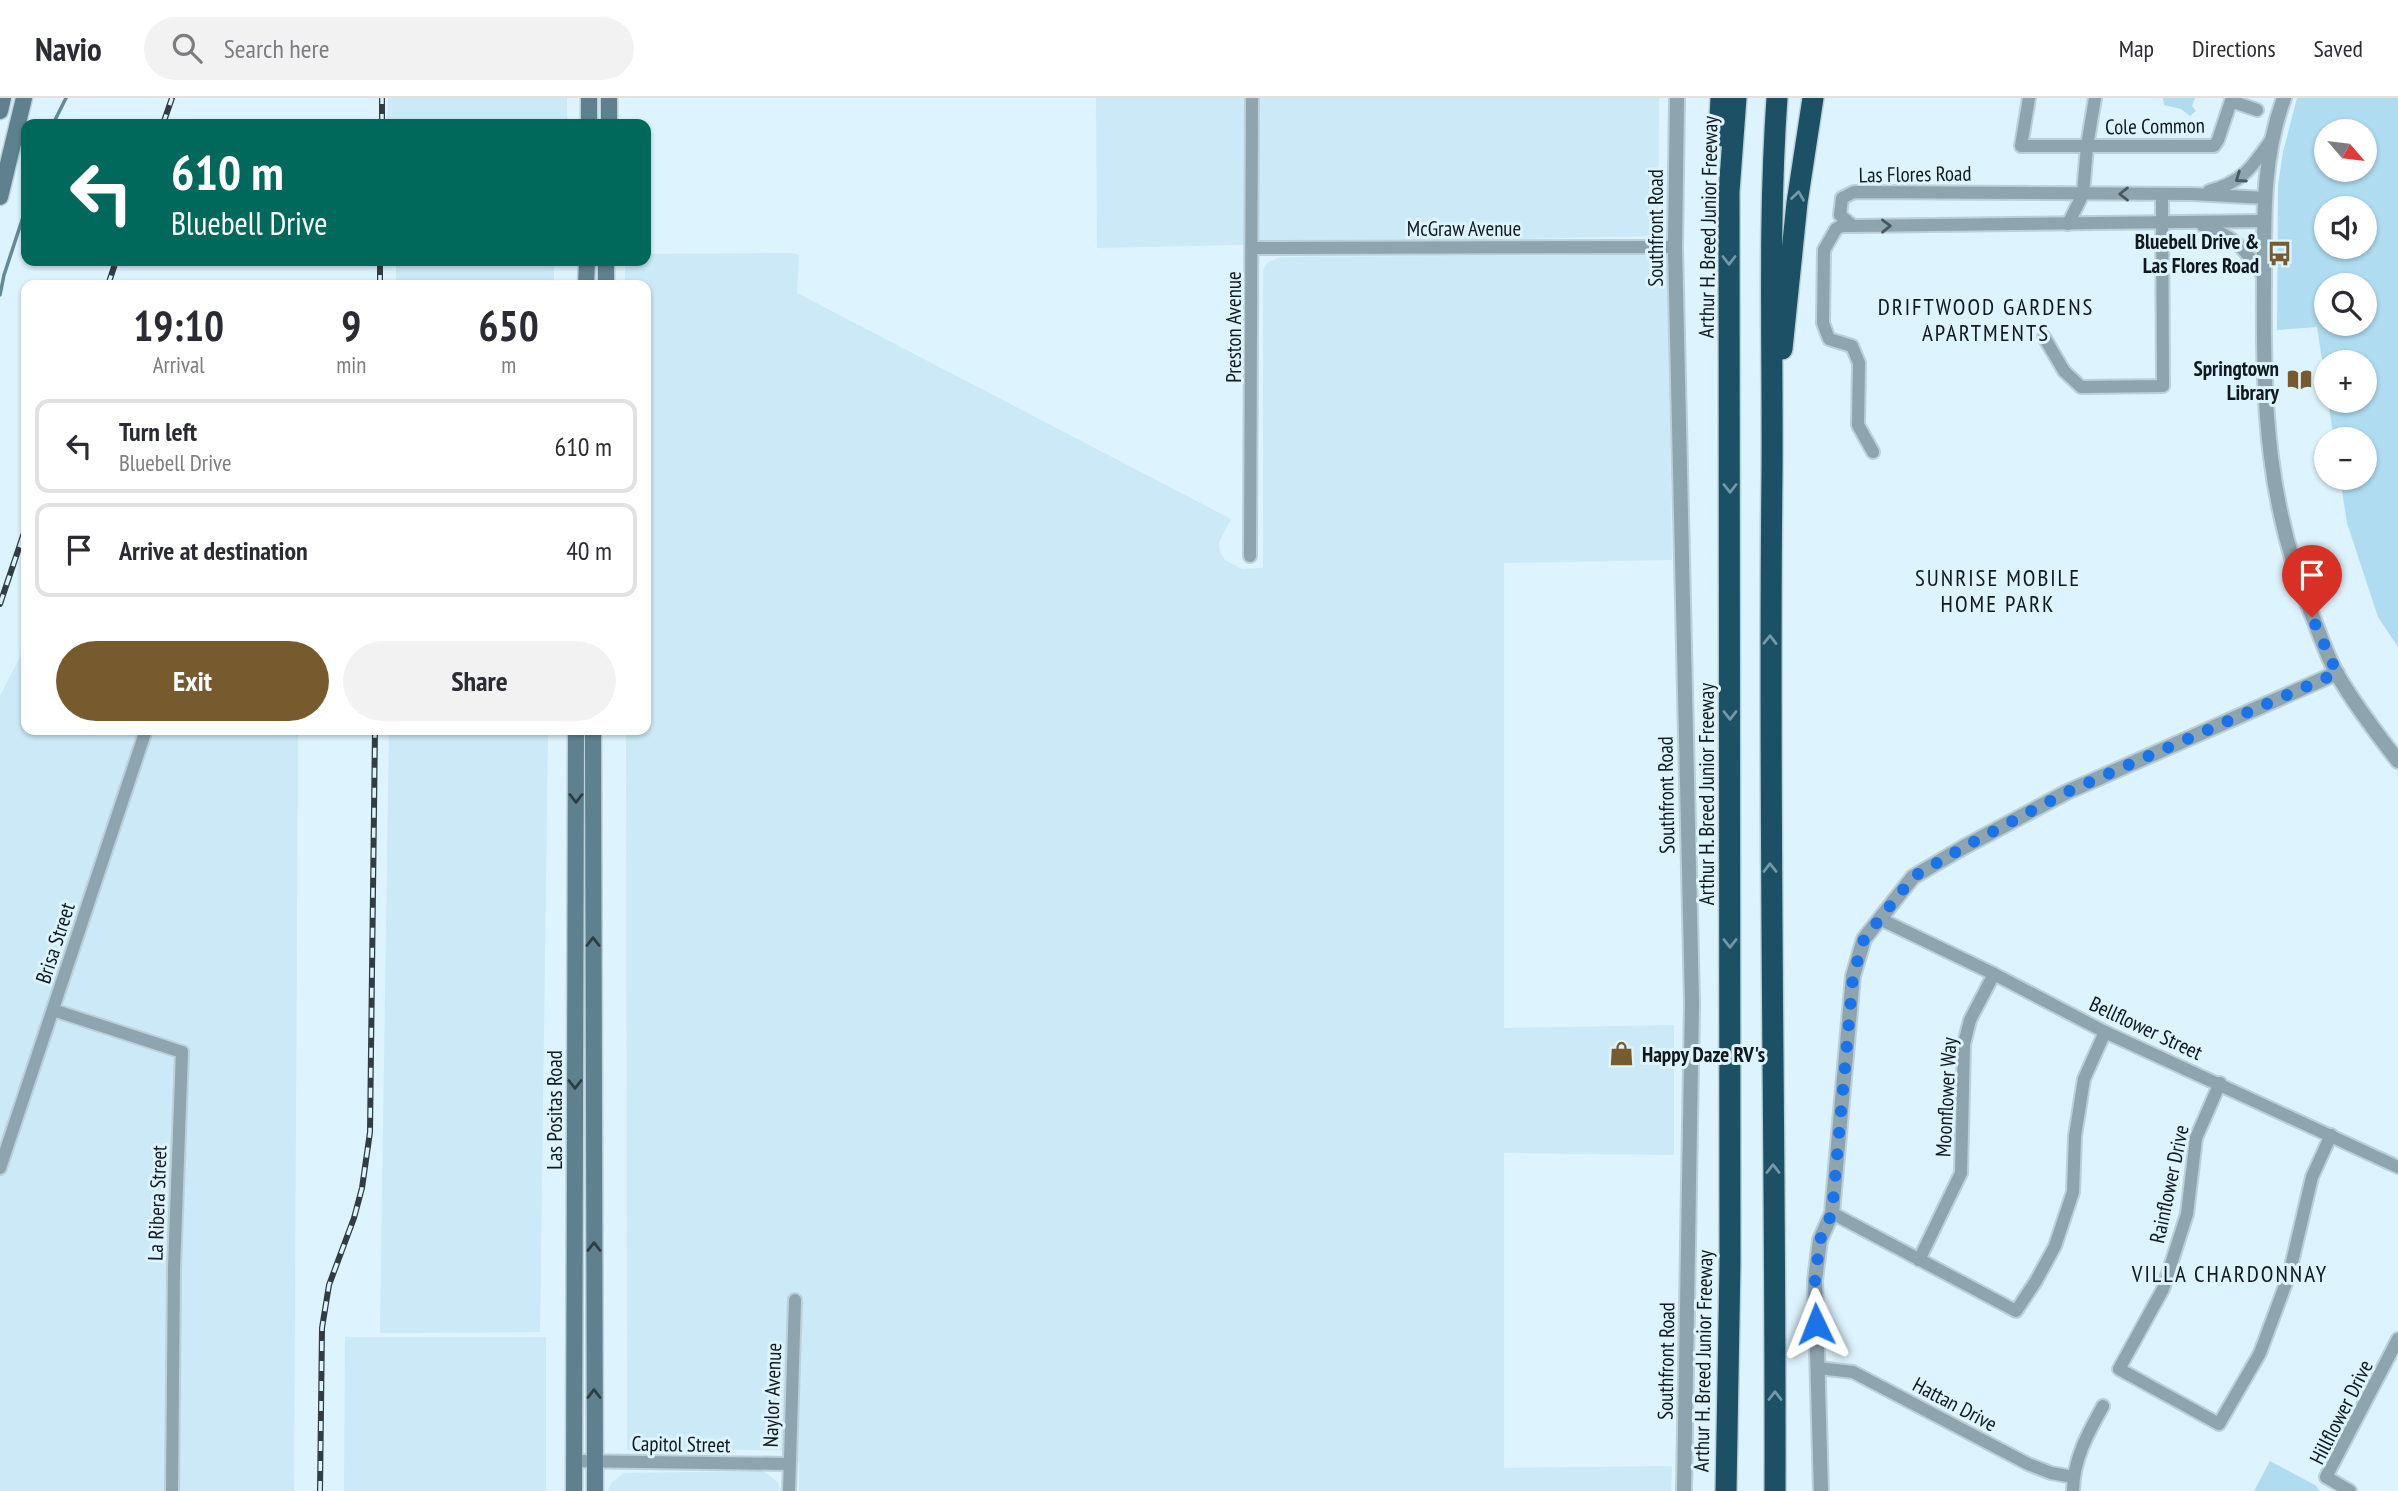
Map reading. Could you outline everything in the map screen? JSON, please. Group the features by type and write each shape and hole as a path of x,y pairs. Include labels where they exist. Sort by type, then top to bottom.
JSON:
{"highway":[{"path":"1721,98 1718,162 1729,192"},
{"name":"Arthur H. Breed Junior Freeway","path":"1726,1491 1730,1264 1729,192 1736,98"},
{"path":"1775,1491 1769,723 1772,459 1770,275 1772,166 1777,98"},
{"path":"1772,459 1797,203 1813,98"},
{"path":"1775,1464 1784,1491"}],"main road":[{"path":"0,111 3,98"},
{"path":"0,197 24,98"},
{"path":"589,98 589,119"},
{"path":"609,98 609,119"},
{"name":"Las Positas Road","path":"574,1491 576,735"},
{"name":"Las Positas Road","path":"593,735 595,1491"}],"street":[{"name":"Preston Avenue","path":"1250,556 1252,98"},
{"name":"Southfront Road","path":"1677,98 1675,247 1692,1003 1684,1491"},
{"name":"Cole Common","path":"2029,98 2021,146 2214,146 2231,100 2257,110"},
{"path":"2068,224 2083,194 2095,98"},
{"path":"2284,98 2272,138 2264,198 2264,395 2272,478 2279,514 2300,583 2337,673 2398,761"},
{"name":"Las Flores Road","path":"2192,194 2220,188 2238,180 2250,171 2272,138"},
{"name":"Las Flores Road","path":"1853,226 1840,215 1842,198 1854,192 2192,194 2264,198"},
{"path":"2044,337 2064,371 2081,387 2163,386 2162,194"},
{"path":"1874,452 1858,425 1859,363 1852,346 1829,339 1823,323 1824,250 1836,229 1841,226 2264,221"},
{"path":"2189,222 2225,233 2234,239 2264,277"},
{"name":"McGraw Avenue","path":"1253,248 1675,247"},
{"path":"1821,1491 1815,1280 1820,1240 1832,1213 1853,976 1864,939 1913,877 1986,835 2067,792 2337,673"},
{"name":"Brisa Street","path":"0,1168 144,735"},
{"name":"Bellflower Street","path":"1880,919 2105,1032 2398,1167"},
{"name":"Moonflower Way","path":"1919,1260 1961,1174 1964,1044 1970,1020 1994,974"},
{"name":"La Ribera Street","path":"53,1010 182,1052 174,1268 172,1491"},
{"path":"1832,1213 2016,1311 2036,1281 2054,1246 2073,1192 2075,1136 2084,1079 2105,1032"},
{"name":"Rainflower Drive","path":"2220,1083 2196,1138 2187,1214 2163,1289 2119,1369 2219,1424 2259,1353 2289,1275 2312,1177 2331,1135"},
{"name":"Naylor Avenue","path":"789,1491 795,1300"},
{"name":"Hillflower Drive","path":"2350,1491 2326,1477 2398,1339"},
{"name":"Hattan Drive","path":"1818,1368 1853,1373 2028,1464 2050,1473 2073,1477"},
{"path":"2073,1491 2073,1477 2080,1450 2103,1406"},
{"name":"Capitol Street","path":"574,1461 789,1464"}],"shaded area":[{"path":"388,98 567,98 567,119 386,119"},
{"path":"1096,98 1659,98 1658,236 1097,248"},
{"path":"2163,98 2195,98 2192,106 2196,111 2190,116 2181,109 2164,105"},
{"path":"2297,98 2398,98 2398,647 2378,617 2347,523 2342,490 2377,490 2377,427 2332,427 2330,413 2377,413 2377,350 2321,350 2318,336 2377,336 2377,273 2314,273 2314,327 2277,330 2278,185 2283,152"},
{"path":"651,254 799,255 797,293 1231,519 1219,542 1220,552 1225,560 1242,569 1263,568 1263,270 1268,262 1281,257 1655,255 1660,258 1668,275 1672,560 1504,563 1504,1028 1674,1025 1674,1155 1504,1153 1504,1468 1672,1466 1671,1491 799,1491 799,1463 792,1453 783,1450 627,1450 626,735 651,735 651,280 625,280 625,266 651,266"},
{"path":"396,266 554,266 554,280 396,280"},
{"path":"21,655 21,735 298,735 294,1491 0,1491 0,696"},
{"path":"389,735 548,735 540,1332 380,1333"},
{"path":"345,1337 546,1337 546,1491 344,1491"},
{"path":"2270,1461 2315,1485 2320,1491 2254,1491"},
{"path":"763,1471 778,1482 781,1491 608,1491 612,1482 624,1473"}],"waterway":[{"path":"56,119 66,98"},
{"path":"0,295 21,223"}],"railway":[{"path":"165,119 172,98"},
{"path":"382,98 382,119"},
{"path":"110,280 114,266"},
{"path":"380,266 380,280"},
{"path":"0,604 21,542"},
{"path":"320,1491 322,1328 329,1285 362,1188 370,1132 375,735"}],"place":[{"name":"Bluebell Drive & Las Flores Road","path":"2279,253"},
{"name":"Springtown Library","path":"2299,380"},
{"name":"Happy Daze RV's","path":"1622,1054"}],"district":[{"name":"DRIFTWOOD GARDENS APARTMENTS","path":"1986,319"},
{"name":"SUNRISE MOBILE HOME PARK","path":"1998,590"},
{"name":"VILLA CHARDONNAY","path":"2230,1273"}],"route":[{"path":"1816,1324 1815,1280 1820,1240 1832,1213 1853,976 1864,939 1913,877 1964,847 2067,792 2337,673 2312,617"}]}
